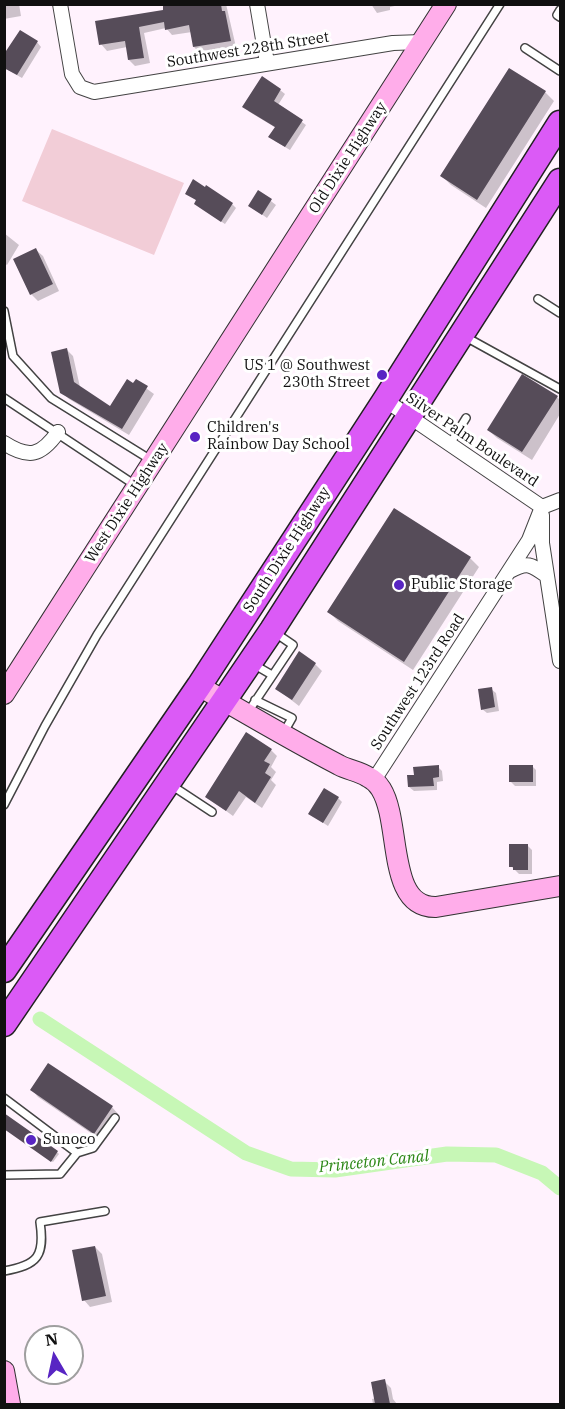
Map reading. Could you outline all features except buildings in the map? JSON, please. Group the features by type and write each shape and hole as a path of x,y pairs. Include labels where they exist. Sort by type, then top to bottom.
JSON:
{"highway":[{"name":"South Dixie Highway","path":"4,970 199,686 561,123"},
{"path":"536,218 543,177 561,150"},
{"name":"South Dixie Highway","path":"4,1024 251,663 561,181"},
{"path":"4,999 45,942 53,899"}],"street":[{"name":"Southwest 228th Street","path":"60,4 72,74 80,87 94,92 393,43 422,42"},
{"path":"257,4 267,63"},
{"name":"Old Dixie Highway","path":"249,311 446,4"},
{"name":"West Dixie Highway","path":"4,694 249,311"},
{"name":"Silver Palm Boulevard","path":"385,400 542,507"},
{"path":"4,443 18,452 41,451 48,446 58,432"},
{"path":"561,500 542,507 542,543 561,661"},
{"name":"Southwest 123rd Road","path":"374,780 510,571 529,540 542,507"},
{"path":"510,571 527,564 547,576"},
{"path":"199,686 225,701 251,707 283,734 341,767 374,780 384,795 390,813 402,880 411,898 417,903 436,907 561,886"},
{"path":"4,1371 10,1404"}],"lane":[{"path":"4,805 50,717 97,635 500,4"},
{"path":"561,10 557,15 561,17"},
{"path":"525,48 561,71"},
{"path":"538,299 561,313"},
{"path":"4,311 13,356 51,398 154,461"},
{"path":"462,335 502,362 560,389"},
{"path":"4,398 138,487"},
{"path":"450,444 466,418"},
{"path":"251,707 293,645 272,630"},
{"path":"251,663 272,675"},
{"path":"169,783 212,812"},
{"path":"4,1098 77,1154"},
{"path":"4,1174 60,1174 77,1154 93,1148 116,1118"},
{"path":"4,1271 23,1267 32,1263 38,1256 43,1239 40,1222 105,1211"}],"shaded area":[{"path":"52,129 184,183 154,255 22,201"}],"waterway":[{"name":"Princeton Canal","path":"40,1019 246,1153 291,1169 335,1170 447,1154 496,1155 542,1173 560,1188"}],"place":[{"name":"US 1 @ Southwest 230th Street","path":"382,375"},
{"name":"Children's Rainbow Day School","path":"195,437"},
{"name":"Public Storage","path":"399,585"},
{"name":"Sunoco","path":"31,1140"}]}
